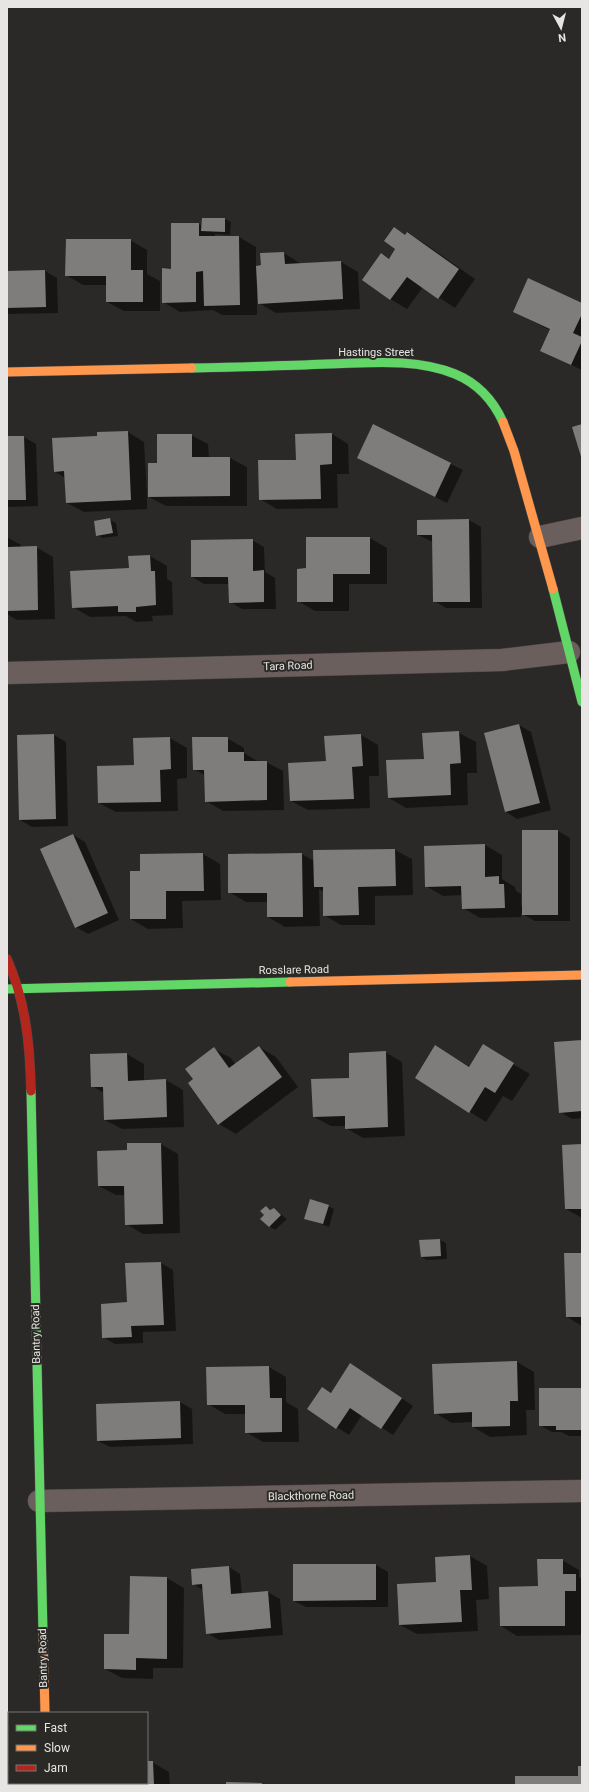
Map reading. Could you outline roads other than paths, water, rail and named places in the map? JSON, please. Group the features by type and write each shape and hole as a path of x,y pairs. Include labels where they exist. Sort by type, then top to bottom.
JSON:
{"street":[{"name":"Hastings Street","path":"7,372 391,363 419,364 445,370 469,380 487,396 500,414 509,436 540,537 582,702"},
{"path":"540,537 582,528"},
{"name":"Tara Road","path":"7,674 502,660 533,658 569,652"},
{"name":"Bantry Road","path":"7,959 20,989 27,1022 30,1050 39,1502 45,1712"},
{"name":"Rosslare Road","path":"7,989 582,976"},
{"name":"Blackthorne Road","path":"39,1502 582,1491"}]}
